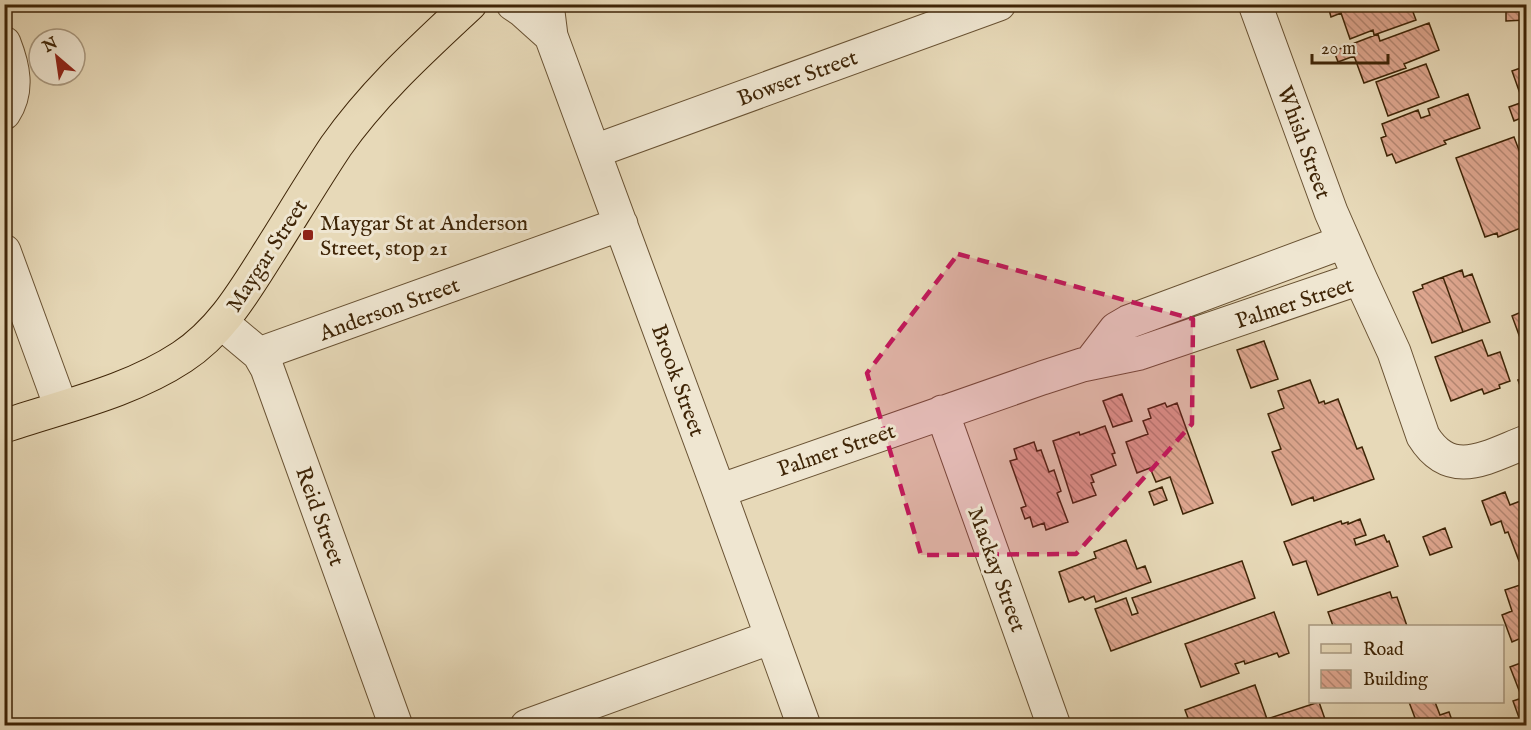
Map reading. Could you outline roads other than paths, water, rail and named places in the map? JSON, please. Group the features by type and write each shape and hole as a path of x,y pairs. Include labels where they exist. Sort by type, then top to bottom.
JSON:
{"main road":[{"name":"Maygar Street","path":"4,426 124,386 169,365 196,346 222,323 336,146 367,105 400,69 470,4"}],"street":[{"name":"Brook Street","path":"513,4 522,10 549,20 804,726"},
{"name":"Bowser Street","path":"595,151 999,4"},
{"name":"Whish Street","path":"1255,4 1343,242 1360,278"},
{"path":"4,43 14,69 10,104 4,113"},
{"name":"Anderson Street","path":"259,354 621,224"},
{"name":"Palmer Street","path":"1090,363 1116,329 1128,322 1343,242"},
{"path":"4,251 61,407"},
{"name":"Palmer Street","path":"719,491 942,412 1090,363 1140,353 1360,278 1394,352 1423,436 1430,447 1448,460 1459,464 1471,463 1527,442"},
{"name":"Reid Street","path":"222,323 259,354 267,368 396,726"},
{"name":"Mackay Street","path":"942,412 1054,726"},
{"path":"527,726 772,637"}],"place":[{"name":"Maygar St at Anderson Street, stop 21","path":"308,235"}]}
